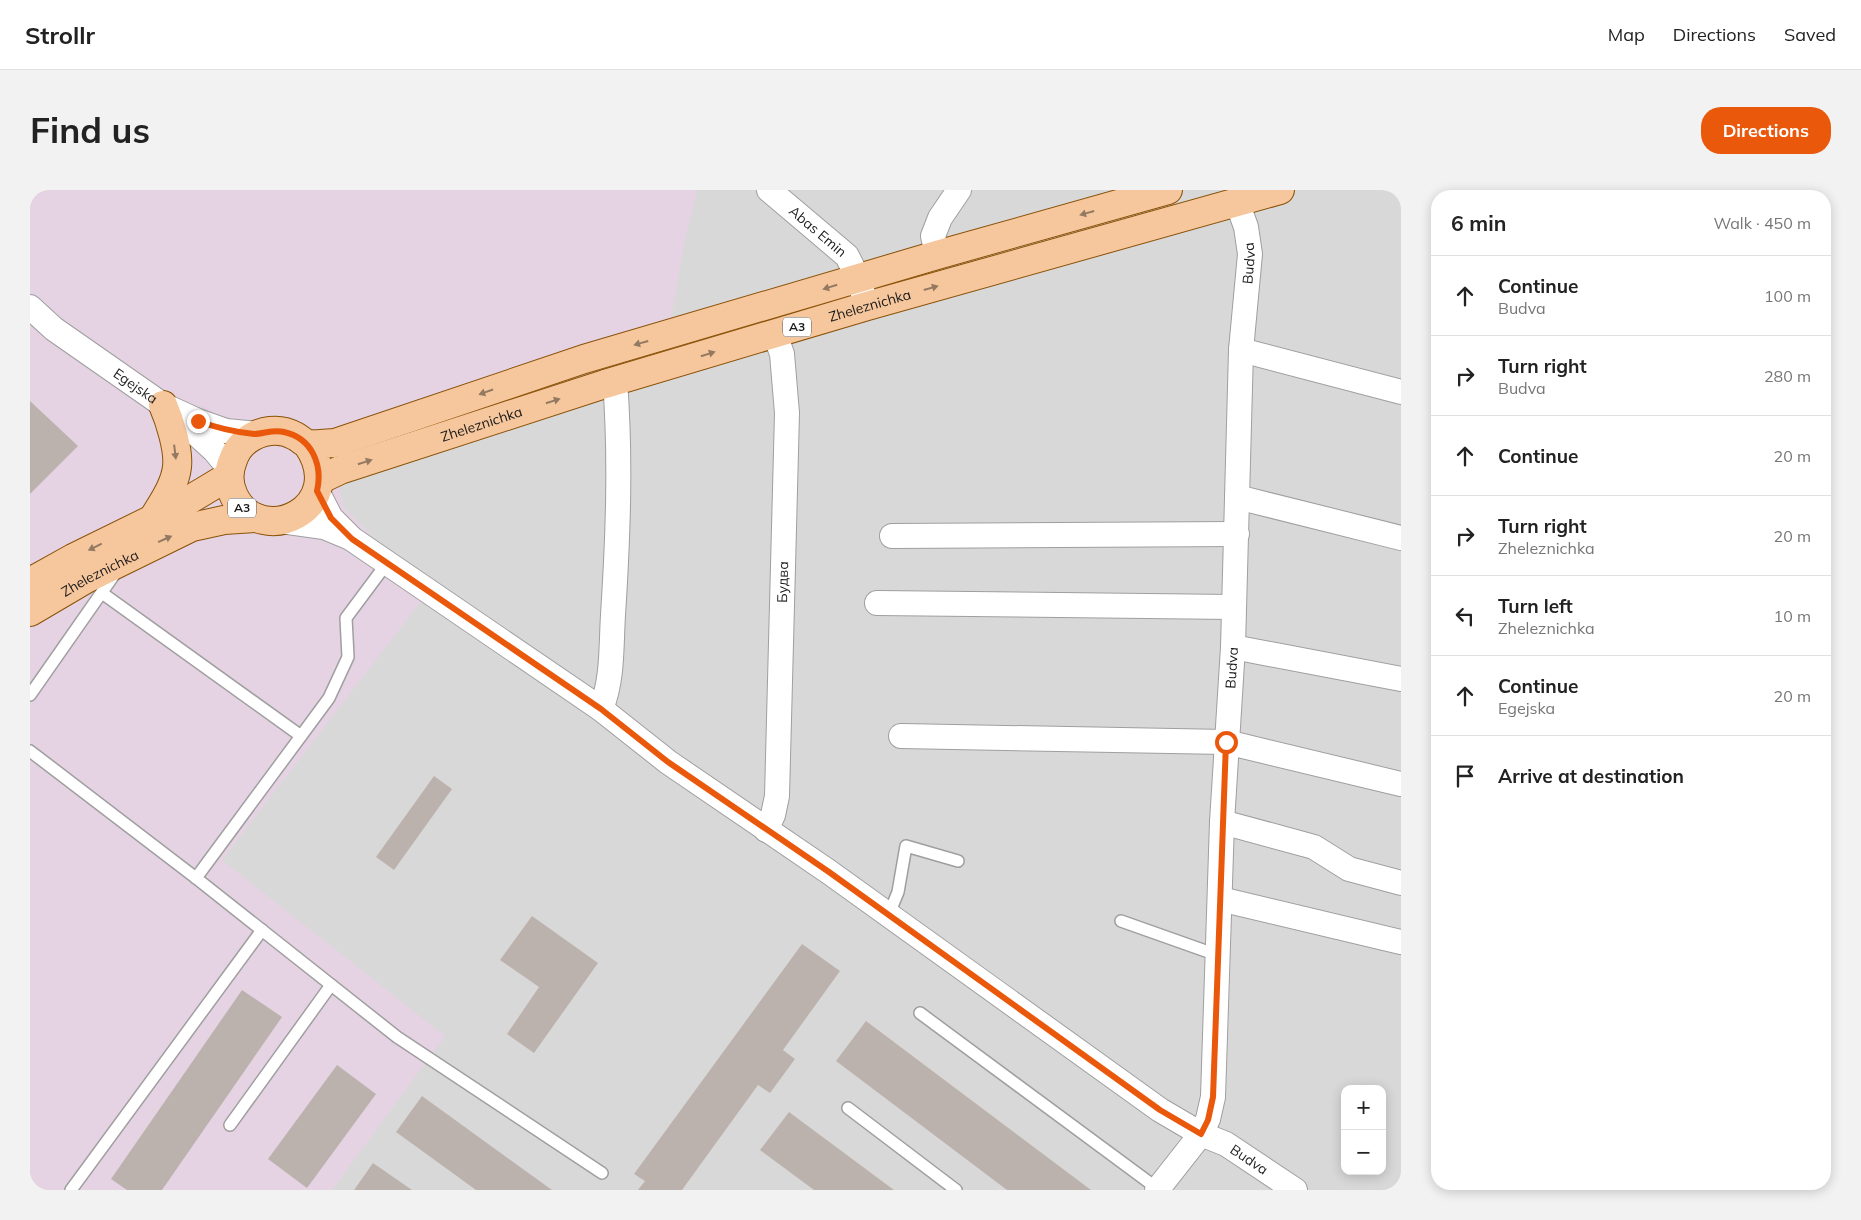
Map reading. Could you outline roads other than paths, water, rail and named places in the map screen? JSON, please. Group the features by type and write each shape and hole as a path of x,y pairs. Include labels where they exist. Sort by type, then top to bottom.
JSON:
{"main road":[{"name":"Zheleznichka","path":"306,444 335,443 584,359 937,255 1126,196 1168,190"},
{"name":"Zheleznichka","path":"30,612 125,558 192,527 224,520 292,518 303,511 311,502 318,486 340,470 615,381 867,306 1280,190"},
{"path":"154,518 168,495 177,467 172,425 163,405"},
{"path":"229,472 235,454 244,442 257,434 270,431 284,432 296,436 306,444 314,455 319,467 318,486"},
{"name":"Zheleznichka","path":"30,582 73,558 179,506 229,472"},
{"name":"A3","path":"229,472 230,489 236,502 246,511 269,520"}],"street":[{"name":"Abas Emin","path":"770,190 847,256 858,278 867,306"},
{"path":"937,255 933,236 940,218 959,190"},
{"name":"Budva","path":"1157,1189 1201,1134 1208,1120 1213,1097 1222,822 1237,534 1241,350 1250,254 1246,227 1237,202"},
{"name":"Egejska","path":"30,307 54,329 163,405 226,431 257,434"},
{"name":"Будва","path":"766,830 773,815 777,796 787,413 782,354 775,334"},
{"path":"1241,350 1401,392"},
{"path":"601,709 609,687 616,575 618,452 615,381"},
{"path":"163,405 201,437 229,472"},
{"path":"318,486 331,518 352,539"},
{"path":"1237,497 1401,538"},
{"path":"269,520 324,527 352,539"},
{"path":"892,536 1237,534"},
{"name":"Budva","path":"352,539 601,709 668,762 889,914 1160,1110 1201,1134 1226,1144 1296,1190"},
{"path":"877,604 1233,608"},
{"path":"1232,647 1401,679"},
{"path":"901,736 1226,742 1401,784"},
{"path":"1222,822 1314,847 1349,869 1401,882"},
{"path":"1220,900 1401,942"}],"lane":[{"path":"30,695 125,558"},
{"path":"196,878 329,698 348,657 346,618 387,563"},
{"path":"102,593 301,736"},
{"path":"30,751 196,878 397,1037 602,1173"},
{"path":"889,914 898,892 906,846 958,861"},
{"path":"1121,921 1217,955"},
{"path":"70,1190 262,930"},
{"path":"230,1125 331,985"},
{"path":"920,1013 1157,1189"},
{"path":"848,1108 956,1190"}]}
